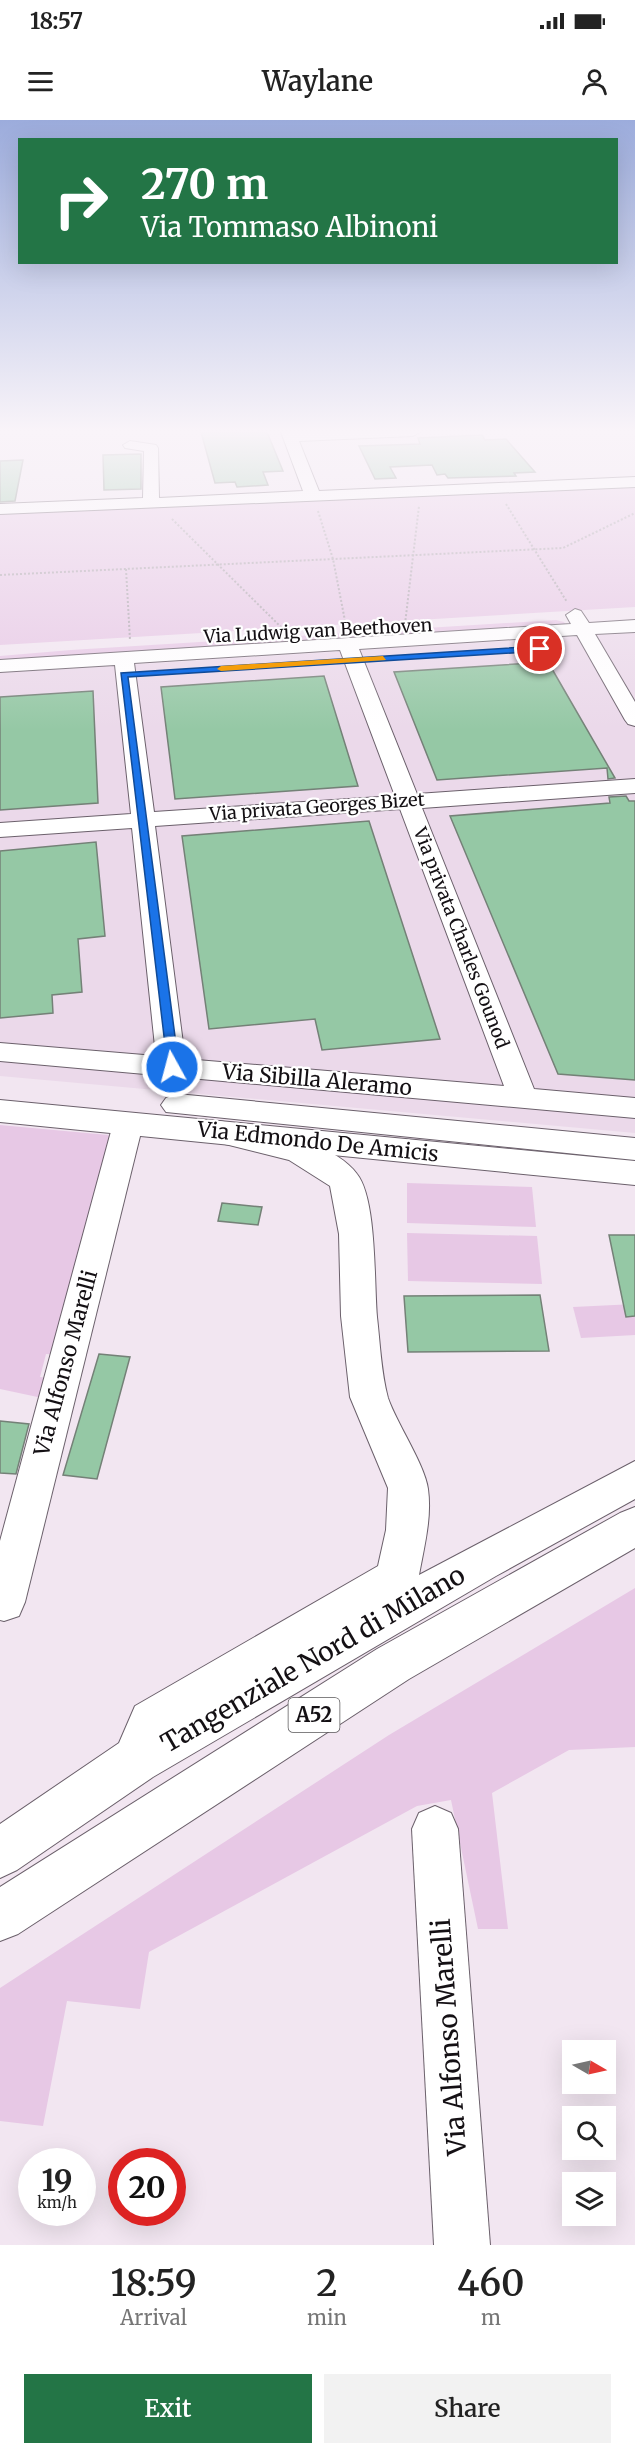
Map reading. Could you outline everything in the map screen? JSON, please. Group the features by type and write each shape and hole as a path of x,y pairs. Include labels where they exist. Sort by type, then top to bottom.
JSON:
{"main road":[{"name":"Via Edmondo De Amicis","path":"0,1088 635,1149"},
{"name":"Via Edmondo De Amicis","path":"0,1111 635,1173"},
{"path":"136,1760 151,1722 397,1578 407,1530 408,1488 369,1397 359,1316 356,1234 345,1181 323,1164 299,1151 220,1132"},
{"name":"Tangenziale Nord di Milano","path":"0,1853 136,1760 481,1562 635,1479"},
{"name":"Tangenziale Nord di Milano","path":"0,1916 393,1664 635,1526"}],"street":[{"name":"Via Ludwig van Beethoven","path":"0,666 126,658 286,633 349,644 579,622 635,611"},
{"name":"Via Ludwig van Beethoven","path":"349,644 405,626 579,622 635,626"},
{"path":"579,622 635,720"},
{"path":"0,683 126,658 349,644 564,647"},
{"name":"Via privata Charles Gounod","path":"349,644 523,1098"},
{"name":"Via Ludwig van Beethoven","path":"0,650 126,658"},
{"path":"126,658 142,819 172,1067"},
{"name":"Via privata Georges Bizet","path":"0,830 635,786"},
{"name":"Via Sibilla Aleramo","path":"0,1052 635,1108"},
{"name":"Via Alfonso Marelli","path":"4,1602 128,1124"},
{"name":"Via Alfonso Marelli","path":"435,1829 462,2245"}],"path":[{"path":"184,531 286,633"},
{"path":"324,531 333,559 349,644"},
{"path":"405,626 415,531"},
{"path":"524,531 579,622"},
{"path":"0,575 536,550 563,548 598,531"},
{"path":"126,569 126,658"}],"shaded area":[{"path":"0,531 635,531 635,607 0,645"},
{"path":"556,620 566,625 0,662 0,656 71,650"},
{"path":"635,633 635,1133 0,1076 0,673"},
{"path":"0,1125 108,1135 114,1141 62,1355 46,1354 40,1377 56,1379 47,1399 0,1389"},
{"path":"407,1183 532,1187 536,1227 407,1223"},
{"path":"407,1233 537,1236 542,1284 408,1281"},
{"path":"635,1304 635,1335 581,1338 573,1307"},
{"path":"635,1588 635,1747 569,1750 492,1793 508,1929 478,1929 451,1800 417,1806 149,1952 140,2009 67,2001 43,2126 0,2121 0,1988 389,1735"}],"building":[{"path":"548,662 615,778 608,779 607,768 437,780 394,672"},
{"path":"324,676 358,786 175,799 161,687"},
{"path":"93,691 98,803 0,810 0,697"},
{"path":"626,796 629,801 635,801 635,1080 558,1074 450,816 610,803 609,797"},
{"path":"369,821 440,1039 322,1050 315,1019 209,1029 182,836"},
{"path":"96,842 105,936 78,939 82,992 52,995 53,1013 0,1018 0,851"},
{"path":"222,1203 262,1207 258,1225 218,1221"},
{"path":"609,1235 635,1235 635,1316 626,1317"},
{"path":"540,1295 549,1351 408,1352 404,1296"},
{"path":"99,1354 130,1357 97,1479 63,1475"},
{"path":"0,1421 29,1424 16,1474 0,1473"}],"slow traffic":[{"path":"221,669 383,659"}],"route":[{"path":"172,1067 124,675 540,649"}]}
